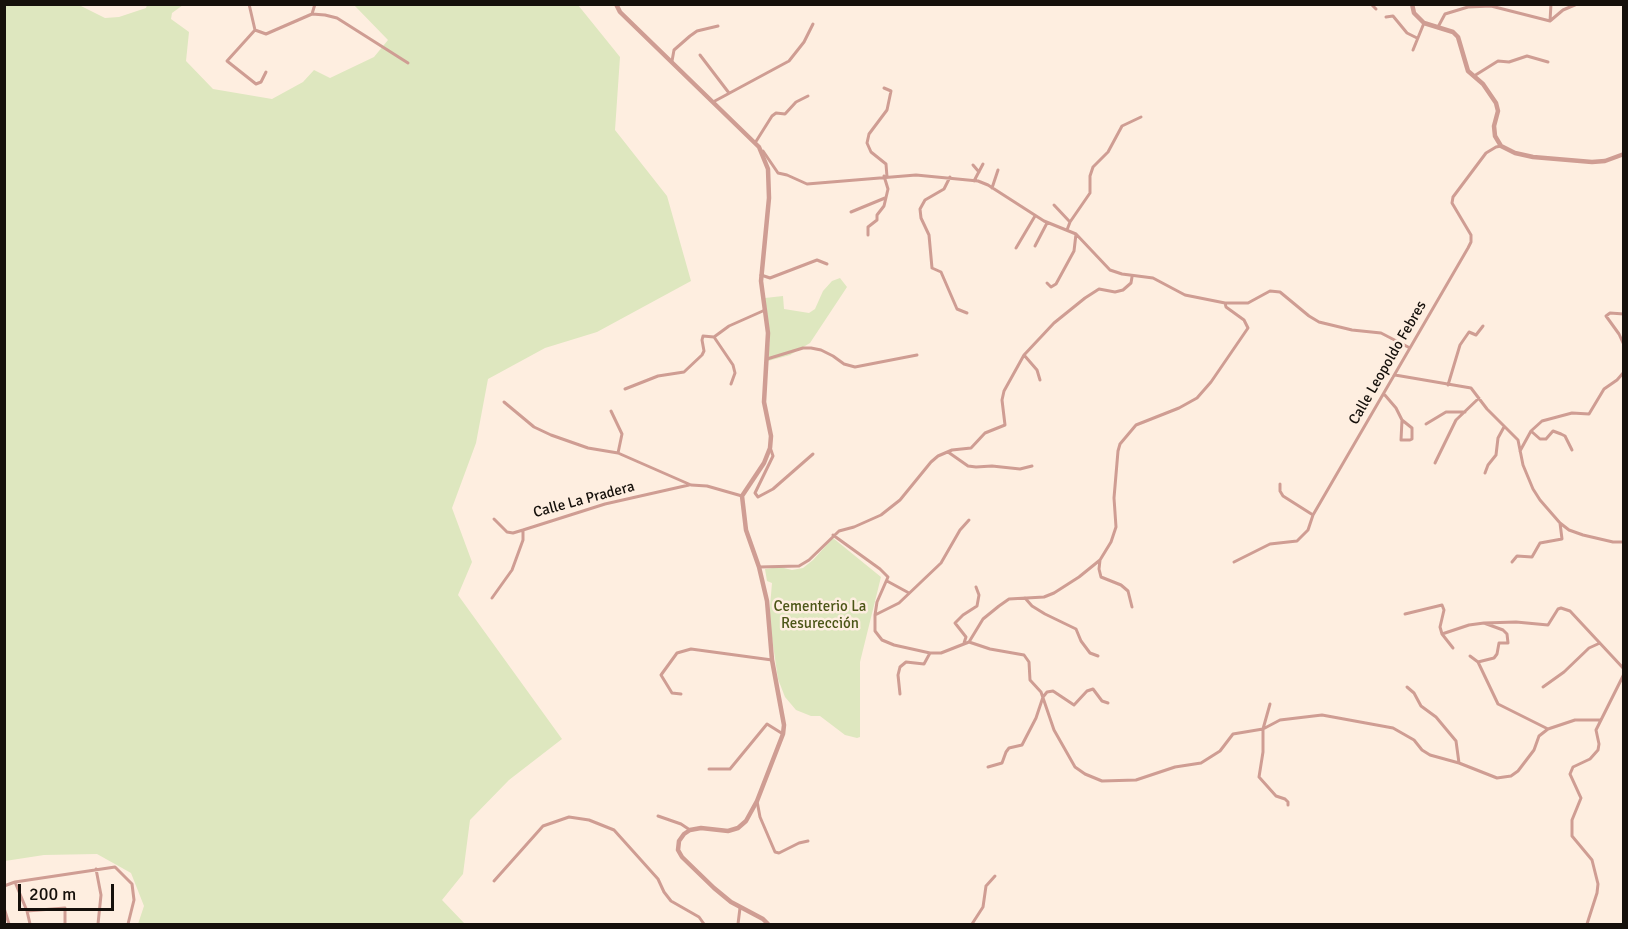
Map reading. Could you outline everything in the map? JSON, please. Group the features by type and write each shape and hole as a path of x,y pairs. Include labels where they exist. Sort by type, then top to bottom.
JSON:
{"street":[{"path":"249,4 255,30"},
{"path":"312,14 315,4"},
{"path":"616,4 620,12 758,147 778,173 807,184 915,174 974,181 992,188 1035,216 1076,234 1110,270 1132,277 1152,278 1185,295 1225,303 1248,303 1270,291 1280,292 1319,322 1352,330 1381,333 1410,348"},
{"path":"1371,4 1376,9"},
{"path":"1412,4 1414,13 1424,23 1453,32 1458,37 1468,70 1493,96 1496,103 1498,111 1494,126 1495,136 1501,146 1515,153 1533,157 1592,162 1605,161 1623,154"},
{"path":"1550,21 1551,4"},
{"path":"1550,21 1563,10 1577,4"},
{"path":"1438,27 1445,14 1468,7 1491,6 1550,21"},
{"path":"255,30 271,34 312,14 325,15 337,18 408,63"},
{"path":"1386,17 1393,16 1407,33 1417,38"},
{"path":"1413,50 1424,23"},
{"path":"711,103 789,61 804,42 813,24"},
{"path":"672,61 674,50 690,36 698,31 718,26"},
{"path":"255,30 227,61 256,84 261,82 267,72"},
{"path":"700,55 729,93"},
{"path":"1474,76 1498,61 1509,62 1527,56 1548,62"},
{"path":"868,235 868,227 876,220 884,206 888,189 885,177 886,164 871,152 867,143 869,134 887,110 891,91 884,88"},
{"path":"768,924 763,919 740,908 714,888 682,857 678,850 679,841 690,830 701,828 729,831 738,828 746,821 757,801 783,734 783,714 772,660 767,601 759,567 746,530 742,496 764,463 770,448 771,436 764,402 768,333 761,275 769,177 768,169 758,147 772,116 776,112 785,114 796,102 808,96"},
{"path":"1067,230 1090,193 1090,176 1093,167 1108,152 1122,126 1141,117"},
{"name":"Calle Leopoldo Febres","path":"1234,562 1270,543 1297,541 1308,530 1313,515 1471,242 1469,231 1452,203 1453,197 1486,153 1501,146"},
{"path":"974,181 983,164"},
{"path":"973,165 979,172"},
{"path":"992,188 998,170"},
{"path":"950,177 944,189 925,200 921,209 921,218 929,235 932,268 941,272 957,309 967,313"},
{"path":"851,212 886,197"},
{"path":"1054,205 1070,222"},
{"path":"1016,248 1035,216"},
{"path":"1035,246 1047,222"},
{"path":"1047,283 1051,287 1056,284 1074,251 1076,234"},
{"path":"761,275 770,278 817,260 827,264"},
{"path":"759,567 800,566 839,531 881,515 900,500 931,462 948,452 971,448 985,433 1005,425 1002,400 1004,391 1024,355 1054,323 1085,298 1099,289 1115,292 1123,290 1131,283 1132,277"},
{"path":"833,535 880,569 888,578 877,602 875,631 882,640 894,645 940,653 969,642 984,619 1009,599 1039,598 1054,593 1080,577 1100,560 1111,542 1116,527 1114,498 1120,444 1136,425 1197,398 1211,382 1248,328 1244,320 1226,307 1225,303"},
{"path":"625,389 658,376 684,372 702,355 703,336 714,337 729,326 765,310"},
{"path":"1623,314 1610,313 1606,316 1619,334 1623,345"},
{"path":"1448,385 1460,345 1469,332 1476,335 1483,326"},
{"path":"714,337 733,365 735,373 731,384"},
{"path":"767,359 802,348 811,348 821,350 844,364 855,367 917,355"},
{"path":"1024,355 1037,370 1040,380"},
{"path":"1520,453 1531,431 1542,421 1557,415 1589,414 1604,389 1617,380 1623,372"},
{"path":"1395,375 1471,388 1518,440 1520,453 1533,489 1560,524 1583,535 1612,542 1623,542"},
{"path":"1384,394 1396,408 1402,420 1412,428 1412,439 1410,440 1401,440 1402,420"},
{"path":"1435,463 1456,420 1479,398"},
{"path":"504,402 534,427 588,448 618,453 691,485 707,486 742,496"},
{"path":"610,411 622,434 618,453"},
{"path":"1426,424 1446,412 1465,412"},
{"path":"1485,473 1496,455 1498,438 1504,427"},
{"path":"1531,431 1540,439 1546,439 1553,431 1561,434 1565,436 1572,450"},
{"path":"770,448 773,452 755,493 758,497 773,489 813,454"},
{"path":"948,452 968,466 1020,469 1032,466"},
{"path":"1280,483 1283,496 1313,515"},
{"name":"Calle La Pradera","path":"492,598 512,570 523,540 523,530 605,504 691,485"},
{"path":"495,519 507,532 523,530"},
{"path":"875,615 899,603 941,563 960,530 969,520"},
{"path":"1512,562 1517,556 1532,557 1540,543 1562,539 1560,524"},
{"path":"1100,560 1101,577 1121,585 1128,591 1132,607"},
{"path":"887,581 910,593"},
{"path":"963,645 966,637 955,623 977,606 979,595 976,587"},
{"path":"1025,597 1032,606 1044,614 1076,629 1081,642 1090,653 1098,656"},
{"path":"1405,614 1442,605 1444,610 1440,627 1442,634 1453,648"},
{"path":"1442,634 1469,625 1484,623 1516,622 1548,625 1558,609 1562,608 1570,611 1588,633 1601,643 1623,671 1596,730 1598,750 1590,759 1573,767 1570,774 1581,798 1572,820 1572,836 1592,860 1598,884 1587,924"},
{"path":"1478,662 1494,658 1499,643 1508,643 1509,640 1503,630 1484,623"},
{"path":"969,642 990,649 1024,655 1029,662 1030,680 1041,692 1054,730 1075,767 1102,781 1136,780 1175,767 1201,763 1220,751 1233,734 1263,729 1280,720 1305,716 1334,716 1393,728 1414,740 1422,750 1430,755 1459,763 1497,778 1511,776 1529,759 1539,736 1548,729 1575,720 1600,720"},
{"path":"1543,687 1564,672 1589,648 1601,643"},
{"path":"681,694 672,693 661,675 677,653 691,649 772,660"},
{"path":"900,694 898,675 900,667 906,662 924,663 930,653"},
{"path":"1470,656 1478,662 1498,704 1548,729"},
{"path":"1407,687 1414,693 1421,706 1436,717 1456,741 1459,763"},
{"path":"988,767 1002,763 1010,748 1022,745 1036,718 1042,697 1047,692 1053,692 1074,705 1093,689 1102,701 1108,703"},
{"path":"1270,704 1263,729 1263,752 1259,777 1276,796 1285,799 1288,805"},
{"path":"709,769 730,769 767,724 783,734"},
{"path":"757,801 760,818 776,852 779,853 808,841"},
{"path":"658,816 681,824 690,830"},
{"path":"494,881 543,826 569,817 589,820 614,830 658,879 671,901 699,917 704,924"},
{"path":"4,886 15,882 116,867 132,884 134,900 128,924"},
{"path":"96,869 101,895 98,924"},
{"path":"972,924 983,907 986,886 995,876"},
{"path":"15,882 30,924"},
{"path":"4,908 9,924"},
{"path":"27,911 65,908 65,924"},
{"path":"738,924 740,908"}],"green space":[{"path":"4,5 79,5 105,18 119,17 146,8 147,5 183,5 172,13 171,19 189,32 186,61 213,89 272,99 303,82 314,70 330,78 374,57 388,40 354,5 578,5 620,57 615,130 667,196 691,281 597,332 545,348 488,379 476,443 452,508 472,562 458,595 562,739 509,780 470,820 463,874 442,900 465,924 138,924 144,906 131,873 97,854 44,855 5,861"},
{"path":"840,278 847,287 810,343 790,355 768,361 770,336 765,298 783,296 784,309 809,313 815,309 823,291 832,281"},
{"name":"Cementerio La Resurección","path":"833,538 881,577 860,662 860,737 857,738 845,735 820,716 811,716 796,710 785,697 778,679 769,618 772,583 767,581 765,569 803,568"}]}
